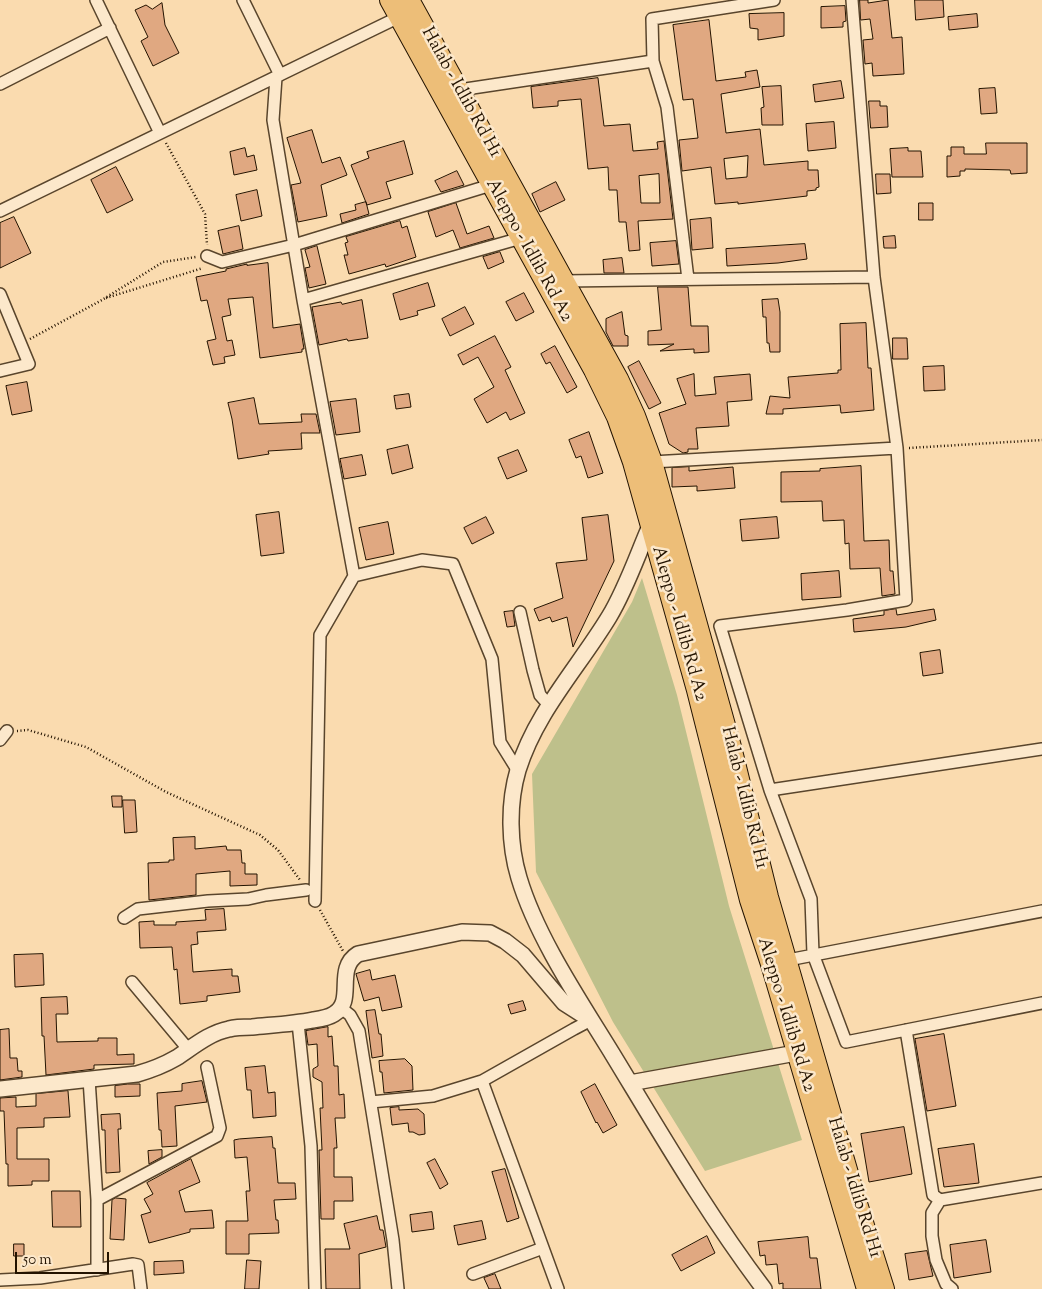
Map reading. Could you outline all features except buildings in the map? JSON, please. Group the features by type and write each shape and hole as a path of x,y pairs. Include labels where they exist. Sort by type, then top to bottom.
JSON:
{"highway":[{"name":"Halab - Idlib Rd H1","path":"399,6 459,90 618,379 635,416 652,462 731,747 768,897 788,960 854,1194 884,1289"},
{"name":"Aleppo - Idlib Rd A2","path":"399,6 491,185 594,370 617,417 633,462 697,690 750,900 867,1289"}],"street":[{"path":"96,0 160,133"},
{"path":"243,0 278,76 273,120 303,300 354,576 320,635 315,902"},
{"path":"688,279 667,107 653,61 652,19 774,0"},
{"path":"852,0 874,277 897,448 906,600 847,610 720,626 770,790 811,899 813,954 846,1042 1042,1002"},
{"path":"0,210 278,76 399,6"},
{"path":"0,84 110,28"},
{"path":"459,90 653,61"},
{"path":"207,256 222,262 294,245 491,185"},
{"path":"303,300 521,238"},
{"path":"564,281 874,277"},
{"path":"0,294 29,364 0,371"},
{"path":"652,462 897,448"},
{"path":"650,526 610,615 549,705 534,732 518,770 514,789 512,834 519,878 553,953 702,1202 734,1250 764,1289"},
{"path":"354,576 422,560 453,564 492,659 500,742 518,770"},
{"path":"520,612 532,670 540,695 549,705"},
{"path":"770,790 1042,749"},
{"path":"124,918 138,909 208,901 248,899 306,890"},
{"path":"788,960 1042,911"},
{"path":"0,1089 138,1074 155,1068 199,1041 229,1029 322,1019 335,1014 341,1008 344,1000 345,970 352,957 358,954 462,932 490,933 505,941 523,955 564,1003 592,1020"},
{"path":"132,982 188,1049"},
{"path":"341,1008 350,1015 359,1031 393,1240 398,1289"},
{"path":"371,1102 433,1096 482,1081 574,1028 592,1020"},
{"path":"298,1023 310,1146 315,1289"},
{"path":"906,1030 933,1195 940,1200 1042,1184"},
{"path":"630,1083 796,1053"},
{"path":"98,1200 217,1136 220,1128 207,1067"},
{"path":"89,1079 98,1200 97,1270"},
{"path":"482,1081 558,1289"},
{"path":"940,1200 932,1213 932,1236 936,1260 946,1284 952,1289"},
{"path":"473,1274 543,1248"},
{"path":"0,1280 40,1278 133,1264 138,1265 141,1289"}],"path":[{"path":"21,344 102,300 163,262 207,256 206,214 160,133"},
{"path":"102,300 222,262"},
{"path":"897,448 1042,440"},
{"path":"4,736 28,730 86,747 166,792 260,835 278,850 306,890"},
{"path":"315,902 342,951 352,957"}],"green space":[{"path":"642,578 677,695 729,906 802,1140 705,1171 613,1022 536,872 532,774 632,602"}]}
